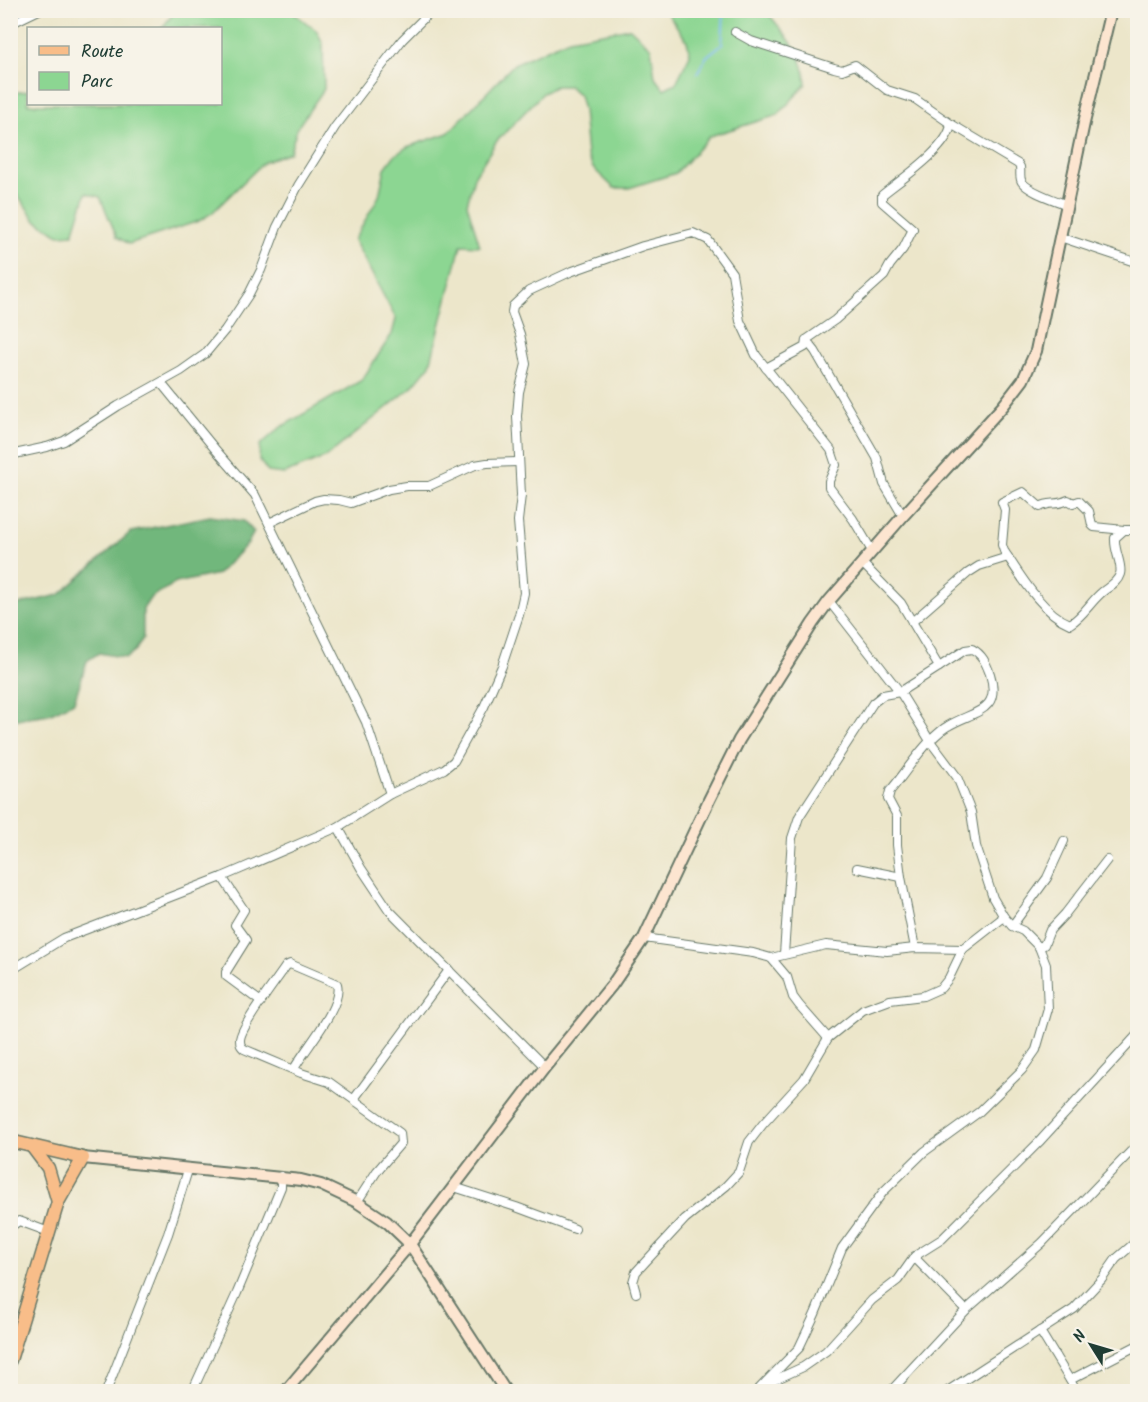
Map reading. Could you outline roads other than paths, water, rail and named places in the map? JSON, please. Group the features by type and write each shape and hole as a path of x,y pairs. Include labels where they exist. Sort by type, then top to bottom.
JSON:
{"main road":[{"path":"10,1141 83,1158 57,1202 10,1360"},
{"path":"33,1148 48,1168 57,1202"}],"street":[{"path":"10,24 39,10"},
{"path":"10,455 64,441 205,354 225,330 249,294 261,270 277,227 298,186 335,126 402,40 432,10"},
{"path":"285,1392 410,1244 545,1067 594,1009 644,938 739,740 829,601 979,433 1023,380 1036,351 1084,123 1111,10"},
{"path":"735,32 751,41 834,68 842,70 855,65 887,90 915,99 951,124 1018,164 1021,171 1020,179 1026,185 1067,205"},
{"path":"766,368 805,346 806,340 835,320 878,282 903,249 913,229 882,202 882,195 923,162 951,131 951,124"},
{"path":"10,971 64,938 222,877 338,827 390,794 444,769 454,761 484,706 502,666 524,593 518,521 521,495 518,462 519,392 526,364 520,334 512,312 513,306 529,291 594,263 693,233 702,235 732,273 740,321 756,356 831,450 836,465 829,481 829,487 853,519 872,551"},
{"path":"1060,237 1137,262"},
{"path":"806,340 833,380 877,458 884,484 903,516"},
{"path":"161,383 255,495 366,722 390,794"},
{"path":"269,523 315,501 339,500 351,503 388,489 429,486 475,465 518,462"},
{"path":"1124,530 1115,538 1114,548 1121,573 1117,581 1098,595 1070,624 1052,612 1032,592 1008,556 1002,544 1005,510 1002,502 1020,492 1026,493 1040,507 1046,503 1058,505 1068,500 1073,503 1079,501 1089,511 1094,527 1137,530"},
{"path":"912,622 968,573 979,566 1008,556"},
{"path":"862,563 901,603 939,667"},
{"path":"756,1392 799,1348 842,1248 883,1192 924,1152 979,1112 1016,1076 1033,1056 1048,1010 1047,965 1040,947 1023,931 1012,926 993,898 976,846 971,812 957,777 930,741 900,692 829,601"},
{"path":"784,954 792,838 798,817 873,703 883,695 900,692 965,650 972,649 979,652 986,663 993,683 993,696 990,702 980,712 948,726 930,741 890,791 888,799 897,816 897,845 901,877 915,948"},
{"path":"338,827 382,902 545,1067"},
{"path":"1012,926 1047,878 1064,841"},
{"path":"1040,947 1044,945 1050,930 1107,860"},
{"path":"856,868 901,877"},
{"path":"222,877 243,906 243,914 235,925 246,940 226,972 226,976 261,1002"},
{"path":"636,1293 633,1282 636,1272 686,1219 726,1186 739,1172 748,1142 804,1079 828,1038 863,1010 890,1000 923,996 941,987 949,978 963,949 1004,917"},
{"path":"644,938 753,953 771,958 826,945 887,951 915,948 963,949"},
{"path":"771,958 787,977 793,997 828,1038"},
{"path":"294,1070 334,1007 339,985 290,964 286,966 261,1002 239,1038 240,1045 244,1049 294,1070 329,1082 400,1133 401,1143 377,1172 357,1202"},
{"path":"354,1099 449,970"},
{"path":"756,1392 769,1382 803,1367 826,1350 872,1300 898,1280 914,1257 942,1239 1039,1142 1137,1035"},
{"path":"890,1392 966,1310 1042,1243 1137,1144"},
{"path":"83,1158 188,1170 281,1176 321,1185 357,1202 387,1222 410,1244 506,1392"},
{"path":"106,1392 168,1234 188,1170"},
{"path":"192,1392 282,1187 281,1176"},
{"path":"454,1187 575,1228"},
{"path":"10,1227 18,1221 49,1232"},
{"path":"946,1392 1074,1309 1102,1279 1116,1259 1137,1240"},
{"path":"914,1257 966,1310"},
{"path":"1040,1331 1077,1392"},
{"path":"1070,1380 1137,1345"}],"waterway":[{"path":"697,73 707,56 722,44 724,10"}]}
